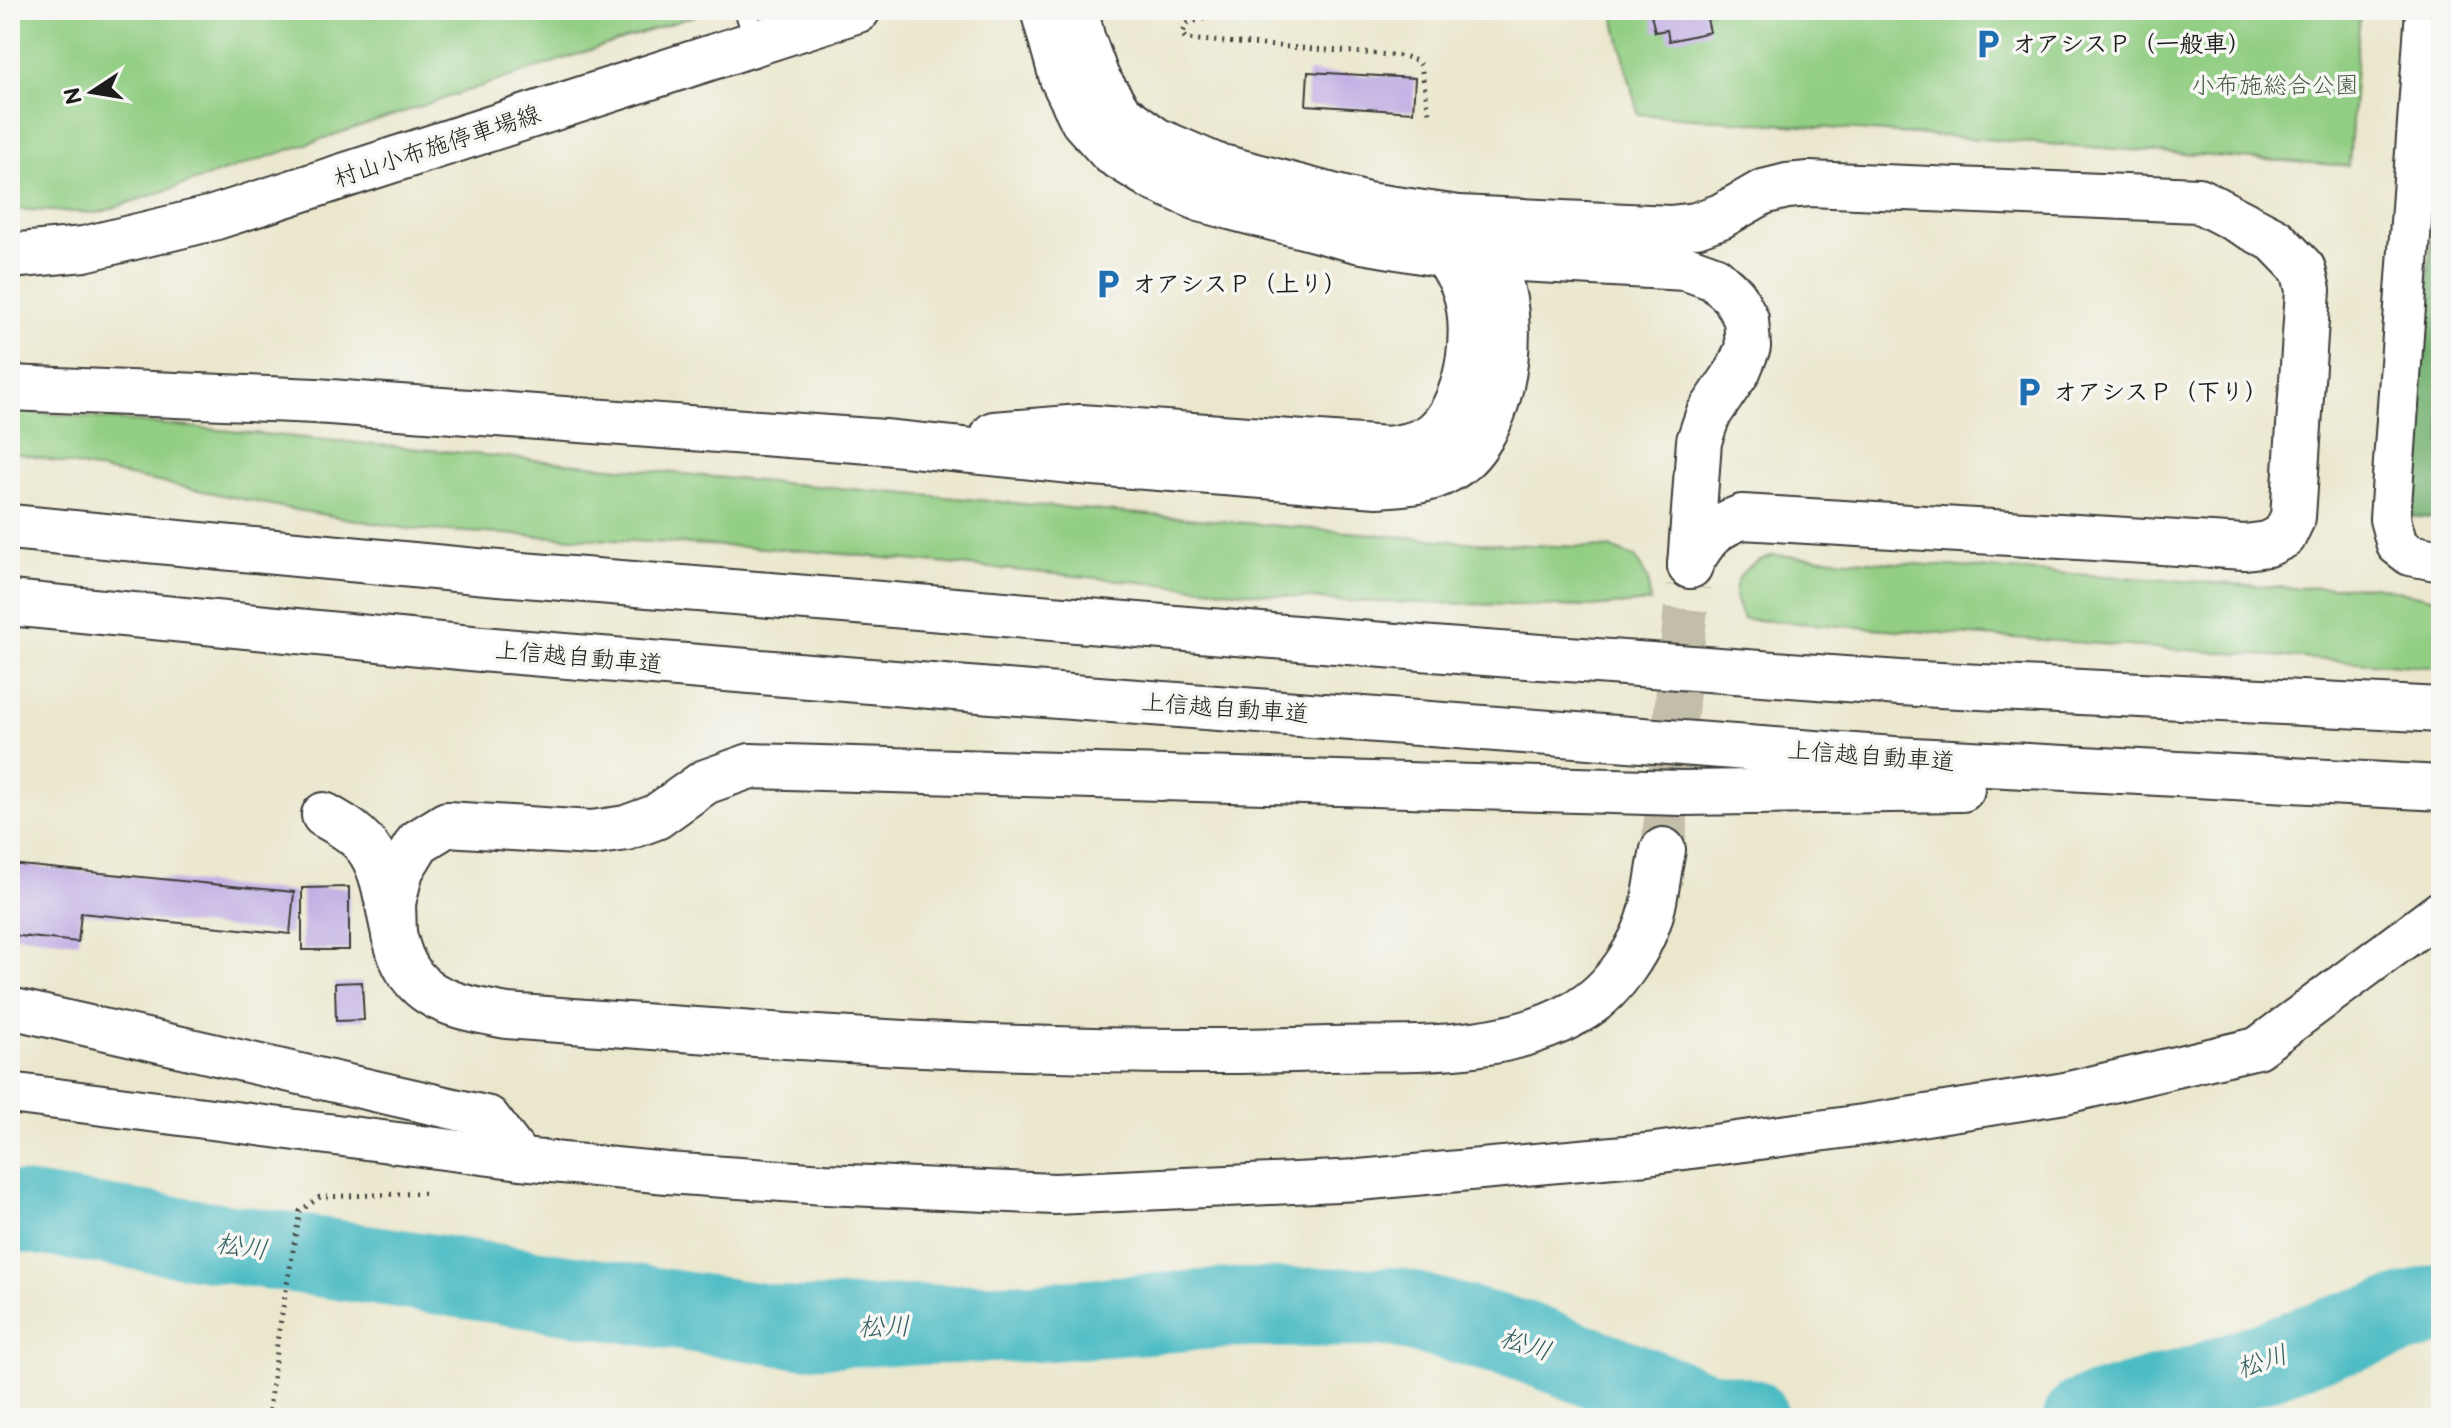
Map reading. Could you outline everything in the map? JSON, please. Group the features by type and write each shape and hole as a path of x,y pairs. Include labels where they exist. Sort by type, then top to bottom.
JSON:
{"main road":[{"name":"村山小布施停車場線","path":"10,256 84,249 213,218 750,26 858,10"},
{"path":"1043,10 1062,78 1083,121 1111,152 1153,178 1203,200 1357,240 1463,244 1686,268 1714,278 1734,296 1746,319 1748,347 1738,371 1708,415 1699,441 1689,575 1703,542 1720,524 1742,517 2230,546 2268,544 2284,536 2293,517 2308,290 2303,269 2275,240 2198,200 1809,184 1763,192 1721,216 1696,225 1463,244 1367,205 1214,165 1156,140 1120,114 1097,78 1076,10"},
{"path":"10,388 316,401 884,442 1081,427 1388,449 1416,444 1438,431 1454,410 1463,384 1469,349 1470,312 1462,282 1463,244"},
{"path":"10,506 255,550"},
{"path":"10,527 503,573 1473,652 1900,683 2441,710"},
{"name":"上信越自動車道","path":"10,603 481,649 961,689 1894,759 2441,788"},
{"path":"394,935 393,903 401,870 418,842 447,824 592,833 626,828 656,817 705,782 750,766 1682,793 2336,784"},
{"path":"324,815 353,831 371,854 385,888 394,935 405,967 429,993 462,1006 507,1016 795,1038 1025,1049 1262,1052 1459,1045 1502,1041 1543,1029 1580,1011 1609,988 1633,954 1652,909 1663,850"}],"street":[{"path":"2426,10 2390,519 2397,545 2410,555 2441,561"},
{"path":"10,1093 521,1159 825,1184 1055,1194 1359,1180 1662,1152 1863,1125 2065,1093 2257,1048 2441,911"},
{"path":"10,1008 489,1117 521,1159"}],"path":[{"path":"1235,10 1188,23 1182,34 1186,39 1403,56 1418,61 1430,118"},
{"path":"255,1418 269,1415 278,1336 300,1211"}],"green space":[{"path":"10,10 712,10 98,213 10,209"},
{"name":"小布施総合公園","path":"1612,10 2360,10 2349,166 1638,114"},
{"path":"2441,128 2441,519 2407,516"},
{"path":"10,410 758,481 1476,543 1610,548 1635,557 1648,579 1650,602 1591,607 1341,601 800,550 409,529 296,510 10,452"},
{"path":"1773,555 2294,588 2375,586 2441,600 2441,668 1743,619 1735,597 1738,579 1753,564"}],"building":[{"path":"1650,10 1705,10 1710,32 1669,41 1667,30 1655,32"},
{"path":"1308,72 1415,78 1413,112 1306,105"},
{"path":"10,864 294,892 290,934 81,913 78,942 10,935"},
{"path":"349,887 349,950 302,950 302,888"},
{"path":"362,982 364,1020 336,1021 335,983"}],"waterway":[{"name":"松川","path":"10,1211 795,1328 1034,1322 1230,1308 1394,1307 1520,1340 1702,1409 1749,1418"},
{"name":"松川","path":"2083,1418 2201,1384 2308,1345 2441,1303"}],"tunnel":[{"path":"1663,850 1688,586"}],"place":[{"name":"オアシスＰ（一般車）","path":"1988,44"},
{"name":"オアシスＰ（上り）","path":"1108,284"},
{"name":"オアシスＰ（下り）","path":"2029,392"}]}
